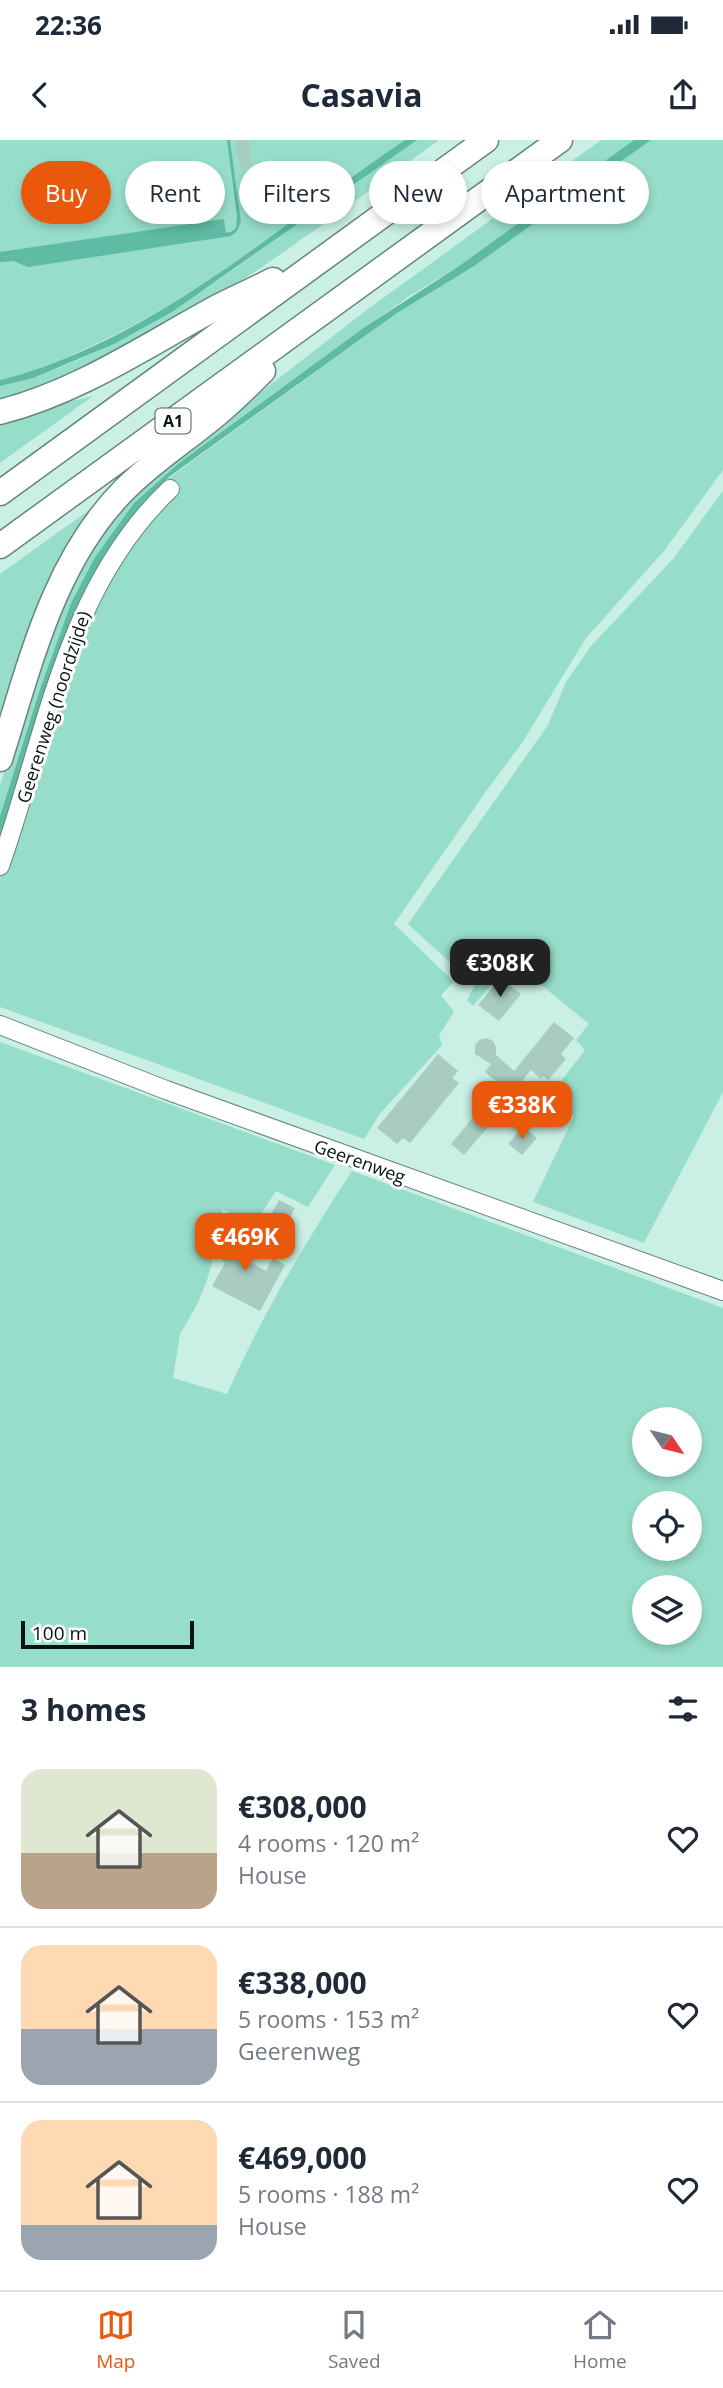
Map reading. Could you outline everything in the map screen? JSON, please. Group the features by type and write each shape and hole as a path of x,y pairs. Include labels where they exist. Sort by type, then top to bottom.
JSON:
{"highway":[{"name":"A1","path":"0,493 486,140"},
{"name":"A1","path":"0,546 559,140"},
{"name":"A1","path":"0,412 82,383 210,311 334,250"},
{"name":"A1","path":"0,759 49,611 65,574 90,530 124,489 216,415 345,295"}],"street":[{"name":"Geerenweg (noordzijde)","path":"0,866 59,678 86,606 116,551 149,508 170,489"},
{"name":"Geerenweg","path":"0,1025 179,1094 723,1291"}],"shaded area":[{"path":"0,140 405,140 375,161 369,161 369,165 355,175 355,161 239,161 239,224 288,224 210,279 128,328 33,371 0,380"},
{"path":"227,140 230,140 240,224 231,236 28,267 13,261 0,262 0,257 18,255 28,263 231,232 236,228 237,216"},
{"path":"405,140 417,140 387,161 375,161"},
{"path":"417,140 439,140 410,161 387,161"},
{"path":"601,140 634,140 605,161 572,161"},
{"path":"634,140 651,140 622,161 605,161"},
{"path":"651,140 723,140 723,470 664,551 586,638 522,743 394,924 454,982 441,995 454,1012 439,1035 442,1045 379,1115 364,1139 0,1007 0,877 71,662 113,563 172,490 166,480 397,313 528,224 649,224 649,161 620,161"},
{"path":"369,165 369,174 355,184 355,175"},
{"path":"369,173 369,190 355,201 355,183"},
{"path":"190,224 225,224 226,234 28,263 18,255 0,257 0,252"},
{"path":"288,224 297,224 172,312 114,344 33,378 0,386 0,380 43,367 128,329 170,305"},
{"path":"297,224 322,224 195,311 109,361 0,403 0,386 74,362 109,346 209,286"},
{"path":"485,224 517,224 316,363 179,463 134,503 95,557 71,603 40,689 0,816 0,785 45,643 92,545 140,489 364,312"},
{"path":"517,224 533,224 474,266 397,313 170,476 125,526 91,582 78,612 0,843 0,816 40,689 71,603 95,557 134,503 179,463 365,327 459,266"},
{"path":"93,396 0,463 0,418"},
{"path":"723,491 723,1092 644,1243 533,1202 574,1116 551,1094 585,1050 576,1040 589,1024 512,961 473,1006 467,1000 475,985 408,924 548,725 566,682 591,646 673,559"},
{"path":"106,498 0,741 0,574"},
{"path":"0,1042 335,1165 308,1207 276,1191 253,1226 223,1209 215,1225 212,1263 207,1280 198,1303 180,1334 173,1378 227,1394 285,1280 352,1171 723,1308 723,1667 0,1667"}],"building":[{"path":"235,140 248,140 251,161 239,161 239,163"},
{"path":"500,978 521,994 499,1021 478,1005"},
{"path":"554,1022 574,1038 561,1054 566,1059 548,1080 543,1076 541,1079 531,1070 511,1094 485,1072 491,1064 475,1054 475,1045 479,1040 486,1038 493,1041 496,1055 514,1071"},
{"path":"438,1054 458,1071 452,1078 459,1083 410,1143 403,1138 397,1144 377,1128"},
{"path":"484,1104 498,1115 464,1155 451,1144"},
{"path":"523,1127 537,1138 522,1155 508,1144"},
{"path":"279,1200 295,1208 272,1250 256,1242"},
{"path":"232,1229 253,1240 243,1258 266,1271 273,1258 285,1265 260,1311 212,1286 225,1263 218,1255"}]}
